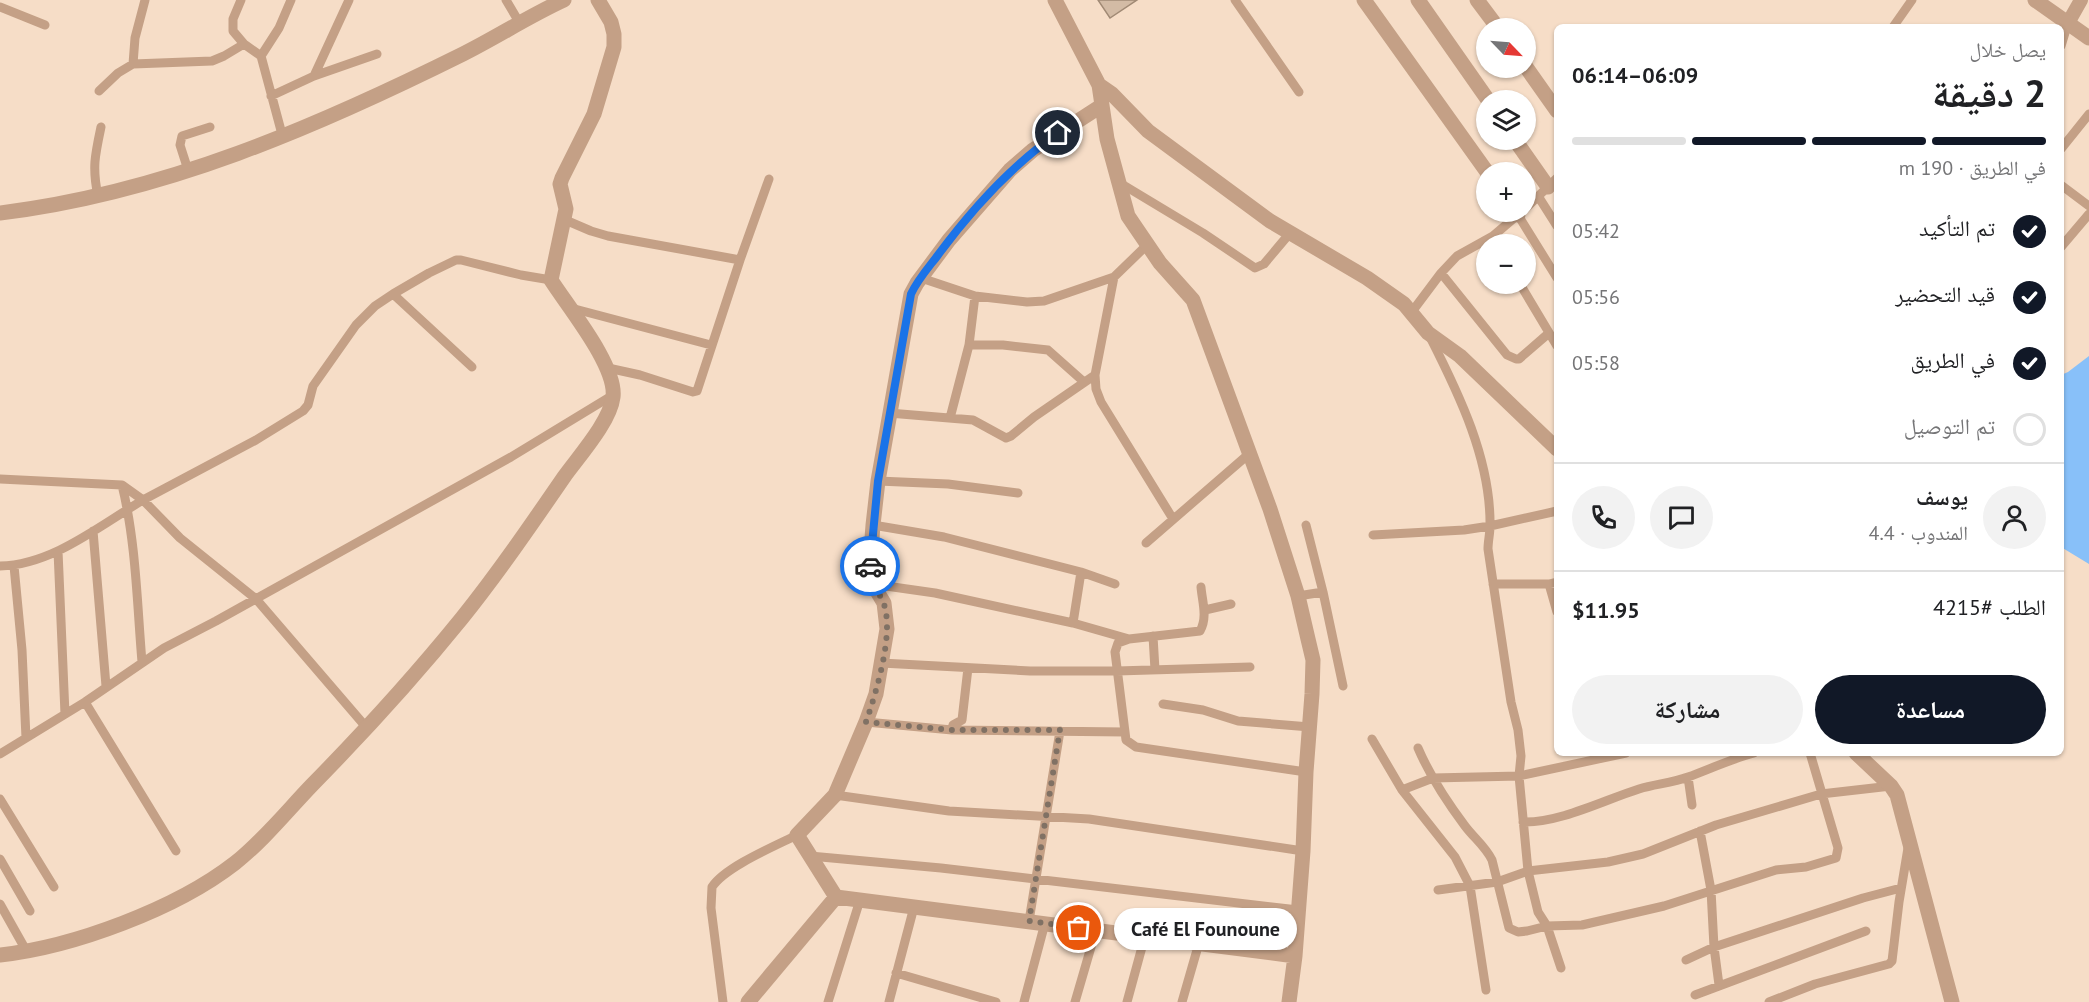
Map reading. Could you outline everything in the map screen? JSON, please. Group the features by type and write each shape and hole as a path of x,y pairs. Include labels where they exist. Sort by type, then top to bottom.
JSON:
{"street":[{"path":"0,213 98,196 188,170 283,138 456,58 519,22 564,0"},
{"path":"0,955 27,952 68,941 142,914 170,902 234,864 366,727 462,618 597,431 609,410 613,395 609,368 551,280 566,206 560,184 594,114 614,47 611,22 598,0"},
{"path":"1055,0 1099,85 1107,139 1128,216 1160,263 1192,300 1250,453 1298,596 1313,660 1303,851 1289,1002"},
{"path":"1364,0 1480,162"},
{"path":"1418,0 1481,90"},
{"path":"1477,0 1490,18"},
{"path":"2035,0 2089,38"},
{"path":"2068,23 2081,0"},
{"path":"1534,78 1554,107"},
{"path":"1099,85 1112,94 1148,131 1270,221 1368,278 1404,304 1428,333 1460,356 1554,446"},
{"path":"836,897 797,836 835,795 876,694 887,629 881,596 872,584 869,575 873,525 878,481 909,301 914,288 948,240 1010,170 1042,144 1101,106"},
{"path":"1522,150 1548,187"},
{"path":"1859,756 1891,786 1896,795 1952,1002"},
{"path":"836,897 1295,956"},
{"path":"748,1002 836,897"}],"lane":[{"path":"133,64 135,38 145,0"},
{"path":"241,0 233,19 232,30 244,44 261,56 283,138"},
{"path":"261,56 279,28 291,0"},
{"path":"314,76 349,0"},
{"path":"506,0 519,22"},
{"path":"1234,0 1299,92"},
{"path":"1895,24 1912,0"},
{"path":"0,7 45,25"},
{"path":"2064,36 2068,23"},
{"path":"99,91 118,73 133,64 212,61 244,44"},
{"path":"271,96 314,76 377,54"},
{"path":"2064,145 2089,114"},
{"path":"98,196 93,176 93,162 101,127"},
{"path":"188,170 180,145 182,136 210,127"},
{"path":"609,368 696,392 769,179"},
{"path":"1120,183 1203,233 1255,268 1264,264 1290,233"},
{"path":"1536,198 1548,187 1554,213"},
{"path":"2064,187 2089,206"},
{"path":"2064,243 2089,214"},
{"path":"563,219 608,236 740,260"},
{"path":"1500,234 1511,222"},
{"path":"1526,222 1554,273"},
{"path":"921,278 975,296 1044,302 1114,277 1147,245"},
{"path":"1411,313 1456,256 1476,248"},
{"path":"0,566 14,566 58,551 143,500 256,440 303,411 308,405 313,386 343,341 369,313 393,294 429,273 456,260 551,280"},
{"path":"1441,273 1507,355 1512,358 1519,359 1549,333"},
{"path":"1114,277 1095,375 1096,389 1101,402 1173,519"},
{"path":"393,294 472,367"},
{"path":"1526,294 1554,341"},
{"path":"950,418 969,345 975,296"},
{"path":"570,308 711,345"},
{"path":"1428,333 1472,429 1486,485 1490,526 1488,549 1521,756 1519,776 1528,871 1538,912 1546,926 1561,968"},
{"path":"969,345 1003,345 1048,350 1084,382"},
{"path":"890,412 973,420 1006,438 1095,375"},
{"path":"0,754 85,702 142,662 511,457 613,395"},
{"path":"1146,543 1250,453"},
{"path":"0,479 122,485 143,500 180,538 256,599 366,727"},
{"path":"878,481 948,483 1018,493"},
{"path":"122,485 128,509 142,662"},
{"path":"1373,535 1464,530 1554,512"},
{"path":"873,525 944,537 1081,572 1115,584"},
{"path":"1306,525 1343,686"},
{"path":"93,531 106,686"},
{"path":"58,551 65,714"},
{"path":"14,566 22,650 26,738"},
{"path":"1073,622 1081,572"},
{"path":"1493,584 1553,583"},
{"path":"872,584 935,593 1073,622 1128,639"},
{"path":"1201,587 1204,610 1203,627 1200,630 1128,639 1118,643 1116,647 1126,740 1136,747 1306,772"},
{"path":"1298,596 1323,592"},
{"path":"1204,610 1231,604"},
{"path":"1153,636 1155,670"},
{"path":"881,663 968,668 1117,671 1250,667"},
{"path":"952,730 953,725 962,720 968,668"},
{"path":"85,702 176,851"},
{"path":"1162,704 1203,710 1246,722 1310,727"},
{"path":"866,722 952,730 1125,732"},
{"path":"1029,921 1060,730"},
{"path":"1372,739 1402,790 1455,857 1470,886 1486,990"},
{"path":"1418,748 1433,778 1467,828 1488,852 1509,928 1518,932 1527,932 1546,926 1582,925 1664,906 1776,870 1806,867 1836,858 1838,848 1811,756"},
{"path":"1402,790 1433,778 1519,776 1612,756"},
{"path":"1523,822 1582,810 1638,789 1688,777 1704,769 1745,756"},
{"path":"1688,777 1692,805"},
{"path":"1438,890 1497,882 1528,871 1608,862 1643,854 1716,825 1821,794 1891,786"},
{"path":"835,795 950,811 1089,819 1303,851"},
{"path":"0,799 54,887"},
{"path":"1700,831 1711,890 1719,985"},
{"path":"723,1002 711,908 712,887 725,874 797,836"},
{"path":"1769,1002 1815,984 1888,964 1892,958 1909,844"},
{"path":"810,856 1036,879 1298,910"},
{"path":"0,859 30,911"},
{"path":"1686,960 1714,947 1863,898 1901,888"},
{"path":"828,1002 860,900"},
{"path":"0,904 27,952"},
{"path":"889,1002 914,907"},
{"path":"1024,1002 1045,924"},
{"path":"1076,1002 1096,930"},
{"path":"1695,995 1866,931"},
{"path":"1127,1002 1145,936"},
{"path":"1182,1002 1199,943"},
{"path":"896,973 996,1002"}],"water":[{"path":"2089,356 2089,564 2064,549 2064,374"}],"building":[{"path":"1098,0 1137,0 1110,18"}],"way so far":[{"path":"870,566 869,578 884,603 887,629 876,694 866,722 952,730 1060,730 1029,921 1079,928"}],"place":[{"name":"Café El Founoune","path":"1079,928"}],"route":[{"path":"870,566 878,481 911,294 948,240 1010,170 1058,133"}]}
